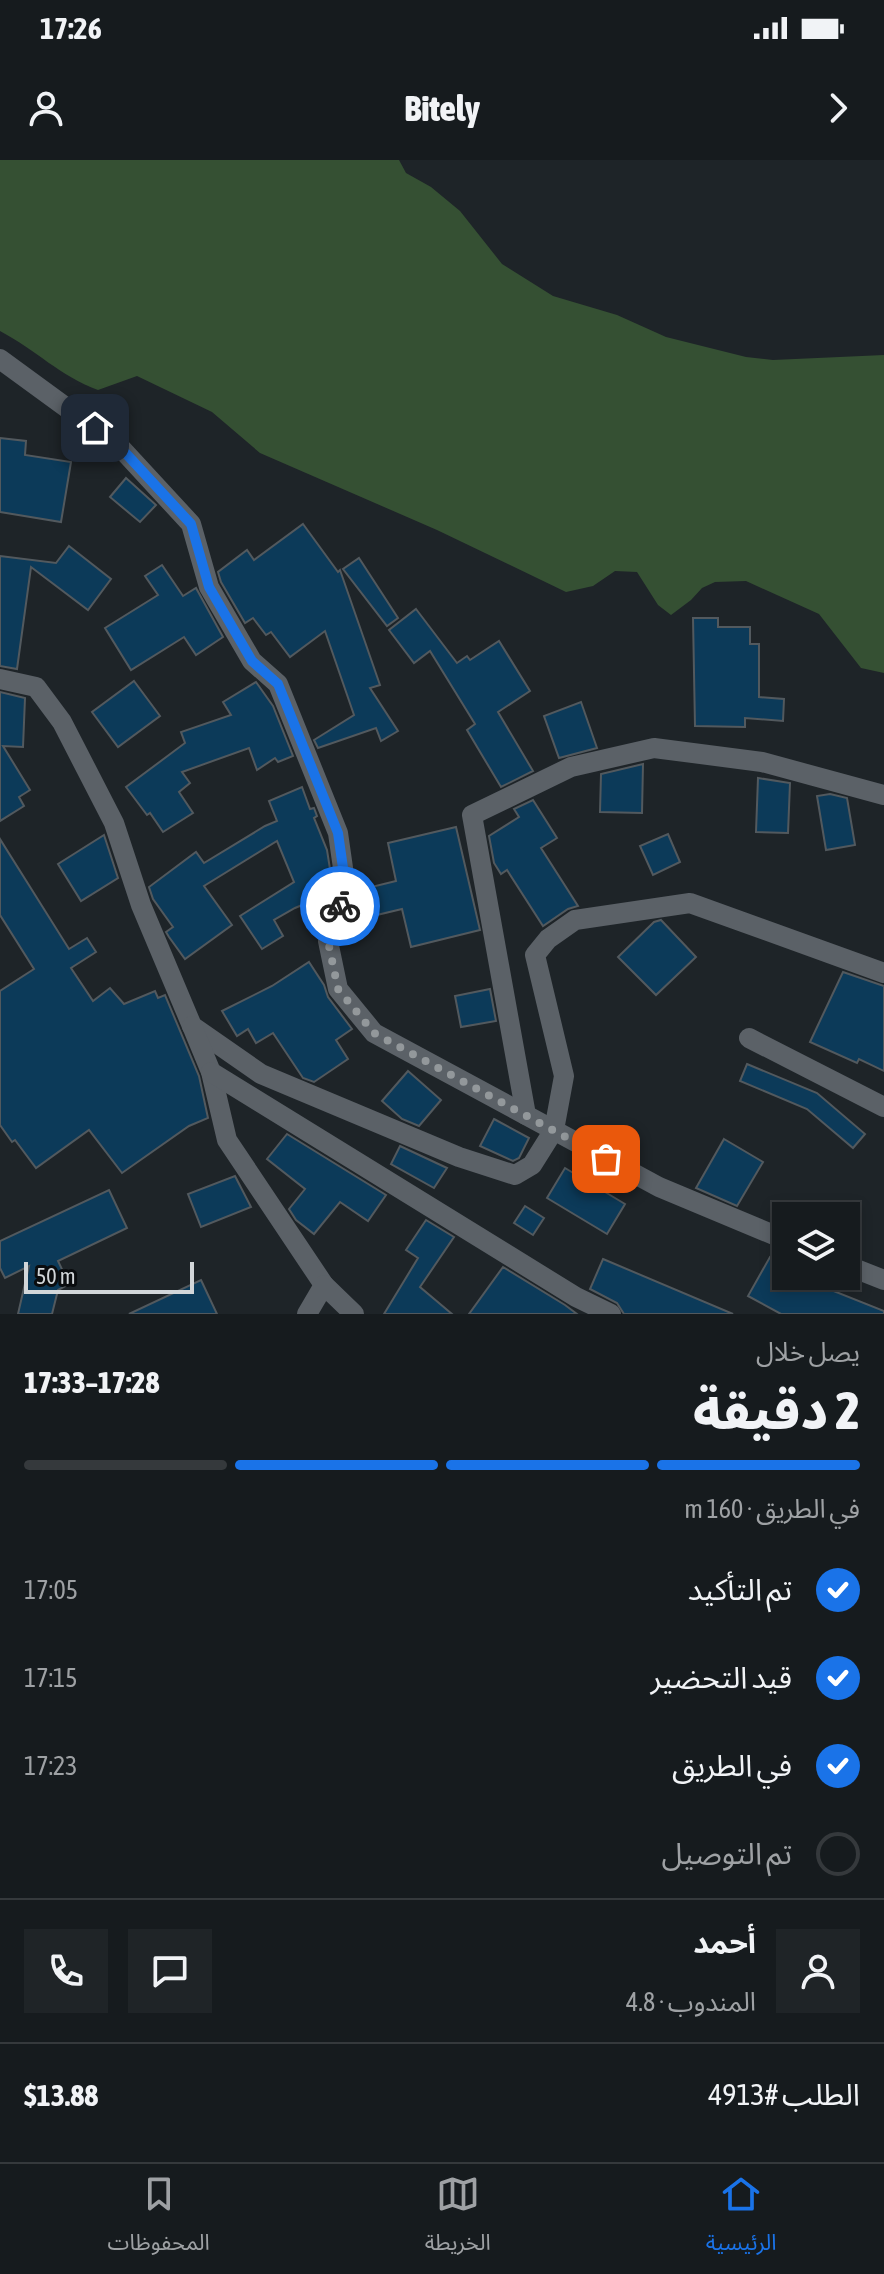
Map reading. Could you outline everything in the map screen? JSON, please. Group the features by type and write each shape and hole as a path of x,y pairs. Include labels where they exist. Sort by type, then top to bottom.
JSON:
{"street":[{"path":"0,359 119,446 191,524 209,587 252,661 278,684 338,833 346,889 328,941 338,989 374,1033 659,1187 772,1234"},
{"path":"0,679 36,687 62,722 114,823 141,905 211,1072 227,1140 324,1285 354,1314"},
{"path":"526,1115 472,815 571,767 654,748 762,762 884,795"},
{"path":"192,1026 261,1074 459,1157 515,1175 532,1165 554,1130 564,1076 535,955 548,939 575,920 690,903 884,973"},
{"path":"749,1038 884,1107"},
{"path":"211,1072 576,1297 611,1314"},
{"path":"860,1271 884,1280"},
{"path":"307,1314 324,1285"}],"green space":[{"path":"0,160 399,160 406,173 431,187 460,211 502,264 553,296 617,315 666,337 746,357 773,360 884,355 884,673 861,668 819,614 746,581 715,582 702,588 671,615 658,605 637,572 615,571 593,586 566,592 437,530 260,453 212,412 137,376 98,390 72,378 0,331"}],"building":[{"path":"0,438 26,441 25,455 71,462 61,522 0,512"},
{"path":"126,478 156,505 140,522 110,497"},
{"path":"303,524 338,572 340,570 380,685 370,688 398,731 381,741 376,728 318,748 314,740 354,715 325,631 290,657 271,632 266,635 253,618 245,623 221,582 218,572 247,550 254,560"},
{"path":"69,546 111,579 88,610 31,567 17,669 0,666 0,556 56,563"},
{"path":"359,558 398,618 387,626 343,569"},
{"path":"162,565 183,596 196,588 223,637 196,655 184,637 131,670 105,628 158,595 145,576"},
{"path":"416,609 457,663 467,656 470,660 499,641 530,691 498,712 533,771 501,787 467,730 475,724 430,651 414,663 389,630"},
{"path":"693,618 718,618 718,627 750,627 750,644 759,644 759,697 784,699 783,721 745,718 745,727 695,726"},
{"path":"134,681 160,716 118,747 92,712"},
{"path":"256,682 273,706 293,756 278,762 275,758 257,770 249,748 182,772 190,783 179,792 193,813 163,832 126,787 185,743 181,732 231,715 223,702"},
{"path":"0,692 25,698 23,747 3,746 30,790 19,797 24,806 0,821"},
{"path":"581,702 597,748 559,758 544,716"},
{"path":"643,764 642,813 600,812 601,774"},
{"path":"758,778 790,783 788,833 756,832"},
{"path":"302,787 310,809 314,808 317,816 314,818 327,850 333,888 331,893 274,920 283,936 262,949 240,916 294,882 277,841 204,886 232,925 185,959 166,932 173,927 153,899 149,887 196,852 204,863 277,821 269,801"},
{"path":"830,794 847,798 855,845 826,850 817,796"},
{"path":"533,800 557,838 541,848 578,906 543,926 507,870 501,874 494,863 489,836 519,817 514,809"},
{"path":"456,827 480,930 411,947 402,909 356,920 353,908 359,890 396,881 388,843"},
{"path":"668,834 680,862 653,875 640,846"},
{"path":"104,835 118,878 81,901 58,864"},
{"path":"0,839 69,949 87,938 96,952 71,968 93,1001 110,988 124,1004 155,991 158,998 165,995 199,1076 208,1118 189,1126 122,1173 89,1130 36,1168 0,1125 0,991 34,969 0,915"},
{"path":"661,920 696,957 656,995 618,957 654,922"},
{"path":"309,962 328,997 352,1029 336,1040 348,1059 314,1082 303,1078 273,1033 256,1043 248,1029 237,1036 222,1011 272,986"},
{"path":"843,972 884,986 884,1071 859,1059 857,1063 810,1042"},
{"path":"490,989 496,1021 461,1027 455,996"},
{"path":"747,1064 817,1093 865,1134 853,1148 807,1109 740,1081"},
{"path":"408,1071 441,1100 419,1126 402,1119 382,1101"},
{"path":"494,1119 529,1138 519,1158 513,1161 480,1146"},
{"path":"287,1134 386,1195 368,1221 340,1202 314,1234 296,1220 289,1209 305,1189 267,1159"},
{"path":"724,1139 763,1162 737,1206 696,1188"},
{"path":"400,1146 447,1168 434,1188 391,1164"},
{"path":"565,1168 625,1204 607,1234 547,1198"},
{"path":"235,1176 251,1207 201,1227 188,1194"},
{"path":"109,1190 127,1228 58,1261 69,1284 58,1290 52,1314 18,1314 29,1266 5,1278 0,1268 0,1241"},
{"path":"525,1206 544,1218 533,1235 514,1223"},
{"path":"426,1220 454,1237 420,1287 452,1314 384,1314 418,1258 406,1250"},
{"path":"770,1257 772,1290 831,1290 884,1311 884,1314 781,1314 748,1296"},
{"path":"603,1259 733,1314 624,1314 617,1303 590,1289"},
{"path":"503,1267 565,1305 577,1314 469,1314"},
{"path":"201,1280 217,1314 129,1314"}],"way so far":[{"path":"340,906 328,941 338,989 374,1033 606,1159"}],"route":[{"path":"95,428 119,446 191,524 209,587 252,661 278,684 338,833 346,889 340,906"}]}
